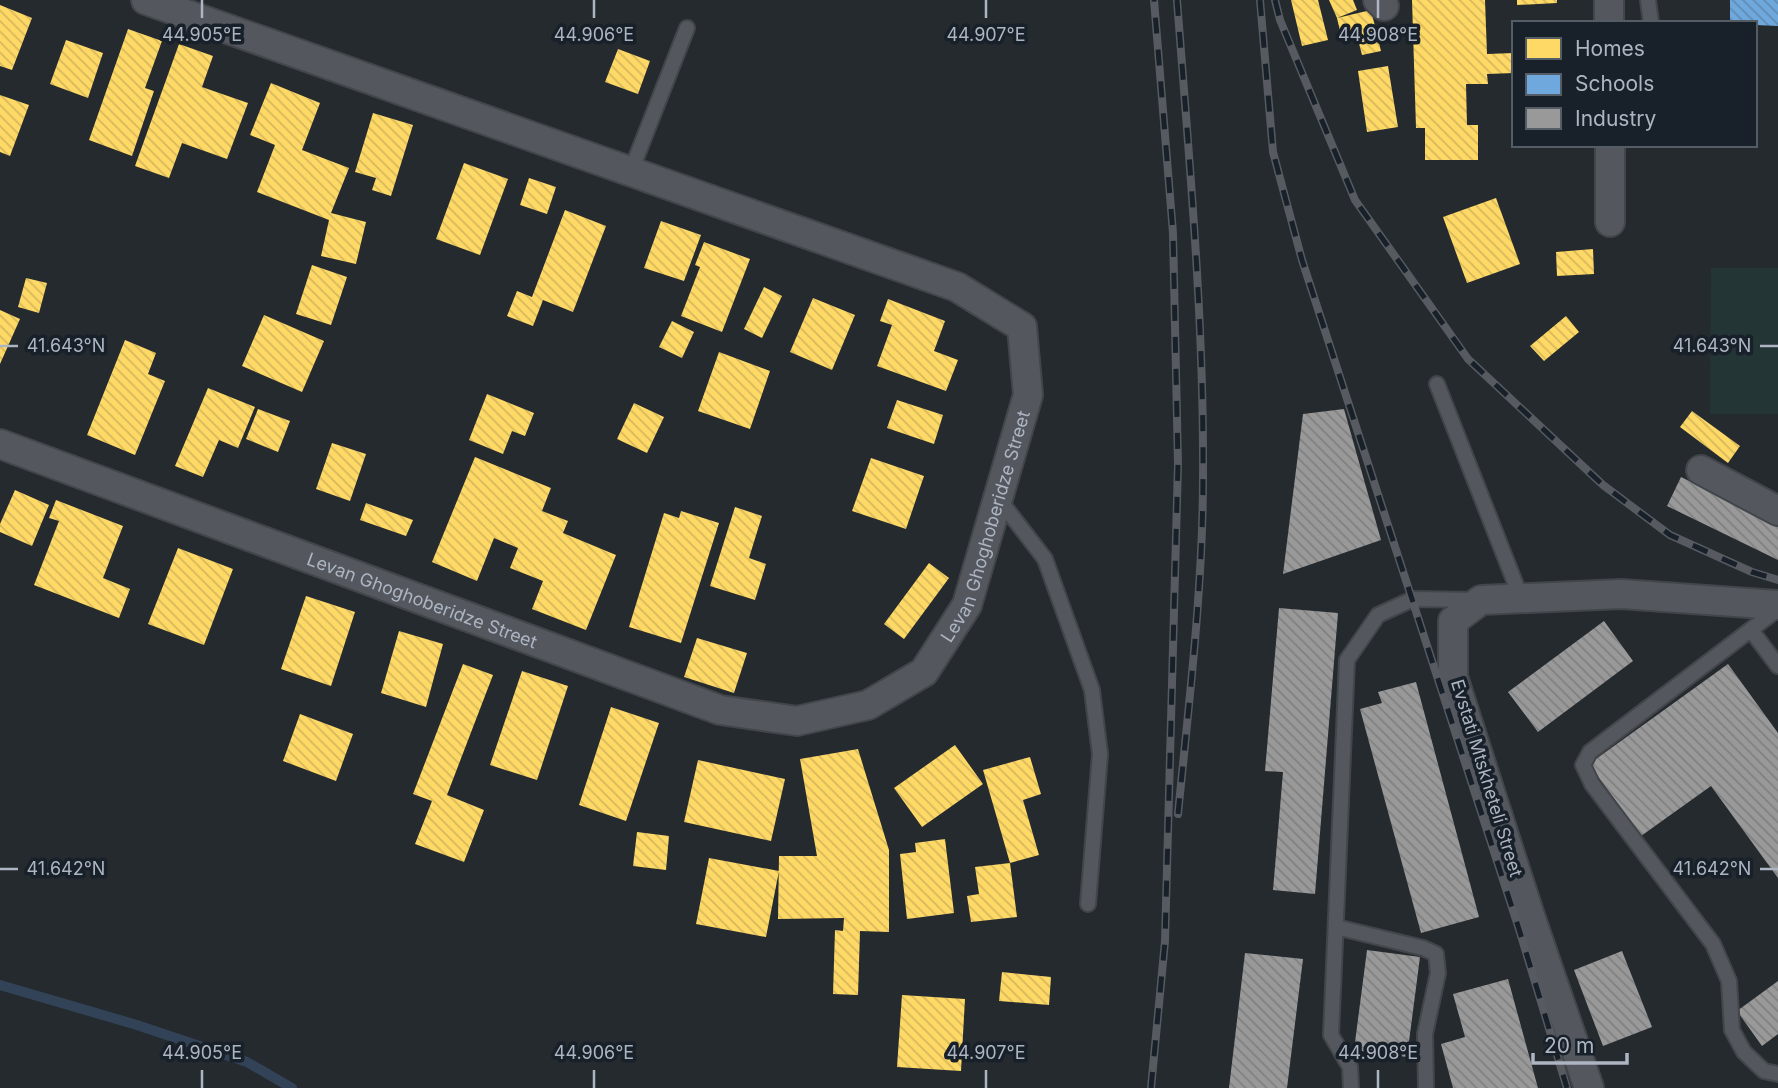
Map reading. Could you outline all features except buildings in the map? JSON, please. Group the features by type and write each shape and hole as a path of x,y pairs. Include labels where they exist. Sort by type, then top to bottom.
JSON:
{"street":[{"name":"Levan Ghoghoberidze Street","path":"0,444 720,710 797,721 868,705 924,672 967,605 1028,395 1022,327 957,287 146,0"},
{"path":"1609,0 1609,21"},
{"path":"1610,147 1610,222"},
{"path":"1701,470 1778,511"},
{"path":"1481,600 1620,594 1778,607"},
{"name":"Evstati Mtskheteli Street","path":"1481,600 1453,621 1453,677 1589,1088"}],"lane":[{"path":"1648,0 1651,21"},
{"path":"631,171 687,28"},
{"path":"1437,384 1521,598"},
{"path":"998,498 1045,559 1092,690 1100,754 1088,904"},
{"path":"1351,1088 1350,1067 1331,1035 1347,660 1378,615 1413,599 1481,600"},
{"path":"1778,607 1590,752 1583,765 1592,784 1713,944 1729,981 1732,1030 1744,1052 1764,1071 1778,1074"},
{"path":"1751,630 1778,666"},
{"path":"1336,927 1423,948 1436,954 1438,973 1425,1034 1426,1088"}],"shaded area":[{"path":"1711,268 1778,268 1778,414 1710,414"}],"waterway":[{"path":"0,985 137,1025 247,1062 292,1088"}],"railway":[{"path":"1151,1088 1165,941 1178,464 1173,233 1154,0"},
{"path":"1177,0 1191,178 1203,416 1198,603 1178,814"},
{"path":"1260,0 1273,152 1302,260 1519,929 1567,1088"},
{"path":"1275,0 1280,20 1355,200 1468,359 1603,485 1670,535 1752,572 1778,580"}]}
